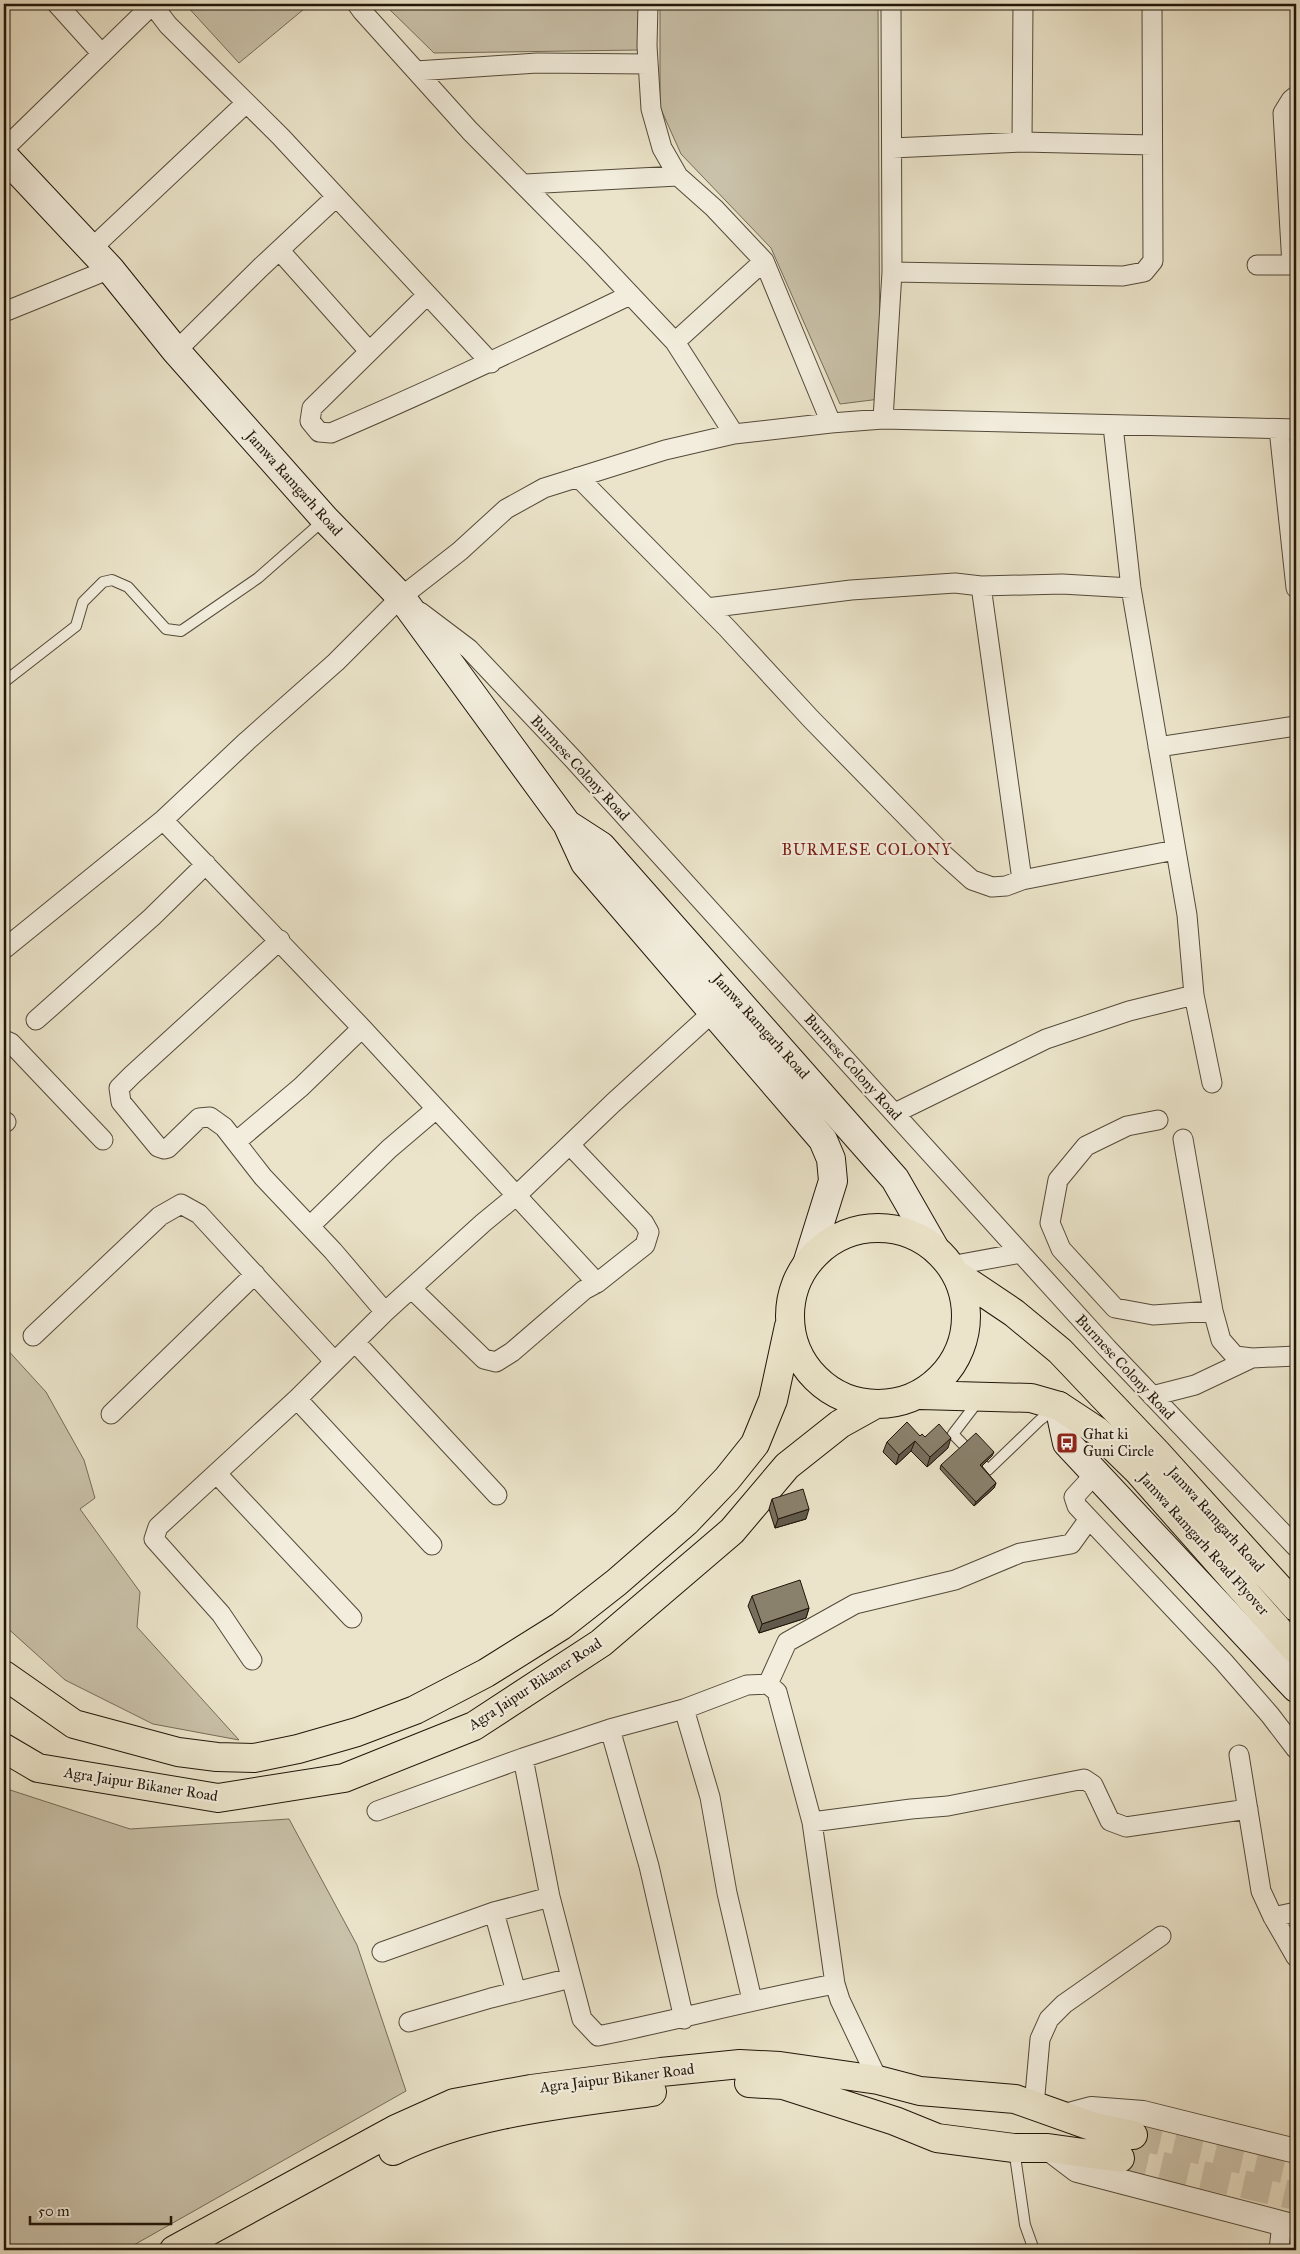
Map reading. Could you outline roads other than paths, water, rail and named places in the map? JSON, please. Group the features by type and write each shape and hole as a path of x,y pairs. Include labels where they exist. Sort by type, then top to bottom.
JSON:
{"highway":[{"path":"4,1675 74,1724 178,1752 217,1757 254,1758 298,1749 357,1732 415,1710 486,1673 562,1626 617,1582 686,1522 728,1479 755,1444 773,1400 789,1326 792,1291 808,1260 837,1236 867,1226 905,1228 947,1262 966,1307 963,1342 946,1371 920,1395"},
{"name":"Jamwa Ramgarh Road","path":"947,1262 1014,1313 1060,1352 1157,1453 1296,1607"},
{"path":"789,1326 799,1359 821,1386 852,1402 887,1405 920,1395 982,1396 1031,1398 1059,1406"},
{"name":"Agra Jaipur Bikaner Road","path":"4,1748 38,1768 218,1798 354,1775 474,1726 601,1643 732,1532 787,1466 840,1424 876,1404"},
{"name":"Jamwa Ramgarh Road Flyover","path":"1059,1406 1097,1430 1138,1471 1296,1650"},
{"name":"Agra Jaipur Bikaner Road","path":"174,2250 396,2129 454,2103 531,2089 740,2064 780,2066 813,2083 911,2128 937,2138 1014,2148 1127,2146 1094,2127 1061,2117 1015,2099 920,2091 878,2080 813,2083 783,2085 728,2082 486,2118 448,2128 412,2142 325,2185 212,2250"},
{"path":"911,2128 920,2091"}],"main road":[{"name":"Jamwa Ramgarh Road","path":"4,156 110,269 176,351 325,519 400,597 567,824 585,863 823,1140 831,1159 834,1181 808,1260"},
{"name":"Jamwa Ramgarh Road","path":"567,824 602,846 844,1120 895,1179 947,1262"},
{"path":"1059,1406 1067,1444 1296,1688"}],"street":[{"path":"57,4 102,54"},
{"path":"357,4 470,131 525,184 675,342 734,434"},
{"path":"648,4 648,64 653,116 662,148 678,176 714,208 764,261 831,423"},
{"path":"883,419 892,272 891,4"},
{"path":"1022,142 1024,4"},
{"path":"892,272 1122,276 1144,272 1153,261 1152,4"},
{"path":"4,149 152,5 168,25 281,138 491,363"},
{"path":"416,70 538,63 648,64"},
{"path":"1256,265 1294,265 1283,113 1291,100 1296,96"},
{"path":"91,249 246,103"},
{"path":"892,148 1022,142 1152,145"},
{"path":"525,184 678,176"},
{"path":"176,351 260,268 336,197"},
{"path":"280,251 370,351"},
{"path":"675,342 764,261"},
{"path":"4,312 110,269"},
{"path":"427,295 312,408 310,421 319,432 331,433 491,363 630,295"},
{"path":"4,949 163,820 247,741 336,662 400,597 460,551 506,509 544,488 665,450 734,434 883,419 1288,429 1296,588"},
{"path":"1113,426 1131,588 1187,915 1194,994 1212,1083"},
{"path":"578,477 707,608 889,800 972,880 992,887 1006,886 1022,880 1175,850"},
{"path":"707,608 851,590 955,583 981,586 1062,584 1131,588"},
{"path":"981,586 1022,880"},
{"name":"Burmese Colony Road","path":"400,597 469,649 1152,1396 1296,1547"},
{"path":"1158,747 1296,726"},
{"path":"163,820 280,940 517,1195 596,1284"},
{"path":"36,1020 152,917 206,864"},
{"path":"280,940 119,1088 121,1102 158,1147 164,1149 168,1148 199,1118 210,1117 224,1127 237,1141 263,1177 310,1226 385,1312"},
{"path":"895,1113 1046,1039 1130,1011 1194,994"},
{"path":"252,1660 221,1614 154,1538 158,1527 297,1399 385,1312 483,1223 517,1195 714,1012"},
{"path":"237,1141 301,1087 362,1028"},
{"path":"4,1040 11,1043 103,1140"},
{"path":"310,1226 388,1150 436,1109"},
{"path":"1158,1120 1127,1126 1086,1146 1058,1180 1050,1223 1061,1249 1115,1308 1153,1315 1212,1311"},
{"path":"1183,1139 1212,1311 1221,1340 1235,1356 1252,1358 1296,1356"},
{"path":"412,1288 484,1359 496,1362 584,1290 596,1284 645,1245 649,1232 644,1223 570,1145"},
{"path":"33,1336 160,1216 181,1204 199,1214 334,1361"},
{"path":"947,1262 1021,1253"},
{"path":"111,1414 254,1274"},
{"path":"355,1342 497,1495"},
{"path":"1152,1396 1195,1385 1252,1358"},
{"path":"297,1399 432,1545"},
{"path":"217,1474 352,1618"},
{"path":"1095,1474 1074,1498 1077,1506 1223,1661 1270,1715 1296,1750"},
{"path":"768,1684 787,1642 855,1604 955,1580 1020,1553 1071,1544 1089,1519"},
{"path":"377,1811 523,1758 610,1729 684,1709 747,1685 768,1684 777,1692 812,1822 834,1984 878,2080"},
{"path":"684,1709 710,1797 727,1893 752,2000"},
{"path":"610,1729 649,1866 684,2019"},
{"path":"1239,1755 1261,1891 1273,1917 1296,1957"},
{"path":"523,1758 550,1897 582,2019 598,2036 684,2019 752,2000 834,1984"},
{"path":"812,1822 948,1806 1084,1779 1094,1785 1110,1821 1126,1827 1248,1809"},
{"path":"382,1952 494,1912 550,1897"},
{"path":"494,1912 516,1992"},
{"path":"1273,1917 1296,1912"},
{"path":"1034,2106 1040,2039 1049,2019 1064,2004 1161,1936"},
{"path":"409,2022 571,1978"},
{"path":"1061,2117 1091,2109 1143,2113 1296,2151"},
{"path":"1048,2148 1076,2170 1289,2225 1279,2250"}],"lane":[{"path":"4,682 76,626 84,602 103,582 112,580 128,587 166,629 181,631 258,578 325,519"},
{"path":"982,1396 953,1434 988,1470 1040,1420 1059,1406"},
{"path":"1014,2148 1025,2225 1034,2250"}],"tunnel":[{"path":"1133,2135 1296,2172"},
{"path":"1120,2158 1296,2196"}],"place":[{"name":"Ghat ki Guni Circle","path":"1067,1443"}],"district":[{"name":"BURMESE COLONY","path":"867,849"}]}
